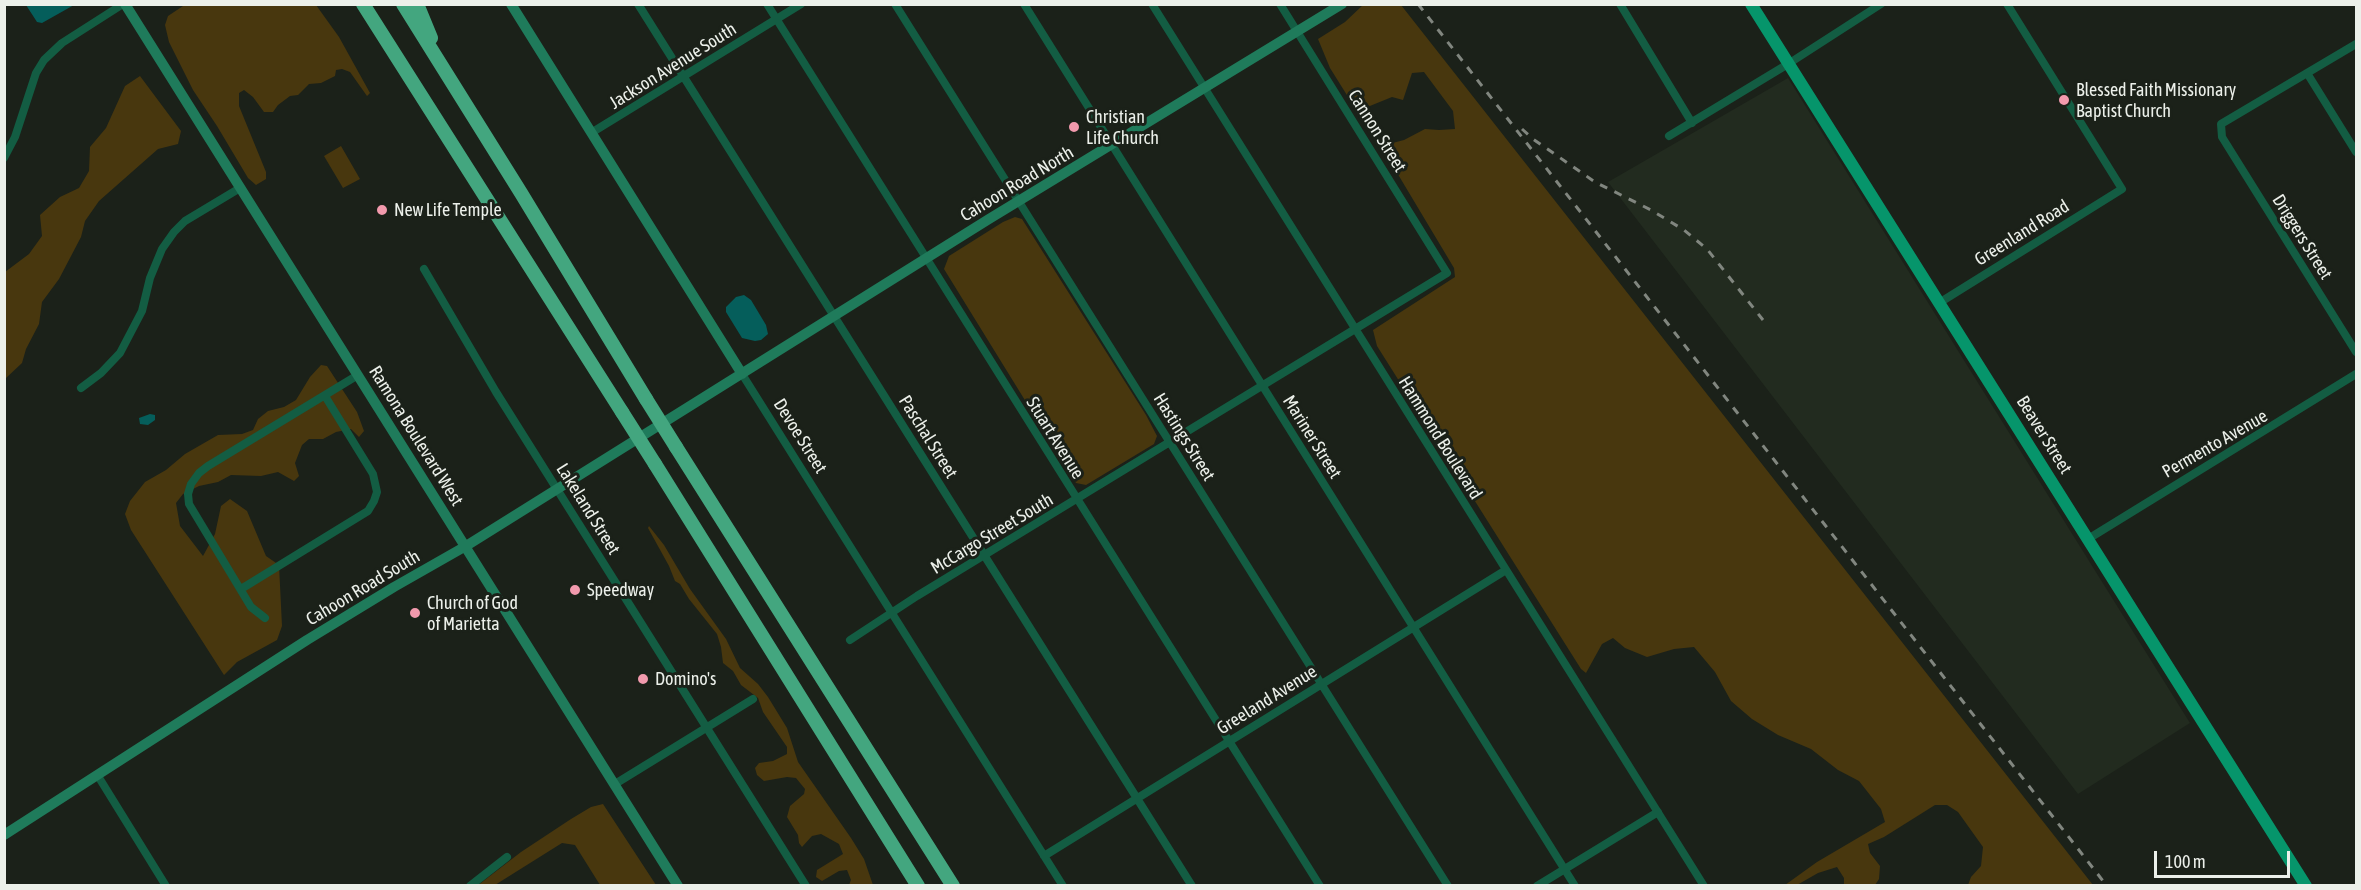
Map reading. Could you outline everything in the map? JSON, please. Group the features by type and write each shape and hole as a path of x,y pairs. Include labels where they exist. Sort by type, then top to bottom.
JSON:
{"highway":[{"path":"356,4 407,74"},
{"path":"363,4 655,464 918,885"},
{"path":"402,4 676,447 953,885"},
{"path":"417,4 442,68"},
{"path":"887,836 900,872 908,885"}],"main road":[{"name":"Ramona Boulevard West","path":"124,4 678,885"},
{"name":"Devoe Street","path":"511,4 742,374"},
{"name":"Cahoon Road North","path":"834,318 1342,4"},
{"name":"Beaver Street","path":"1751,4 2306,885"},
{"path":"742,374 834,318"},
{"name":"Cahoon Road South","path":"4,836 307,640 466,546 742,374"}],"street":[{"path":"4,158 15,137 36,73 44,60 62,43 124,4"},
{"name":"Paschal Street","path":"638,4 1192,885"},
{"name":"Stuart Avenue","path":"767,4 1320,885"},
{"name":"Jackson Avenue South","path":"591,133 801,4"},
{"name":"Hastings Street","path":"895,4 1448,885"},
{"name":"Mariner Street","path":"1024,4 1575,885"},
{"name":"Hammond Boulevard","path":"1152,4 1704,885"},
{"name":"Cannon Street","path":"1280,4 1447,273"},
{"path":"1620,4 1692,123"},
{"name":"Greenland Road","path":"1939,303 2122,189 2007,4"},
{"path":"1669,136 1880,5"},
{"path":"2356,44 2307,73 2356,152"},
{"name":"Driggers Street","path":"2307,73 2221,124 2222,137 2356,352"},
{"path":"81,388 101,373 120,353 142,311 150,278 162,249 174,232 184,221 240,188"},
{"name":"Lakeland Street","path":"424,269 496,392 806,885"},
{"name":"McCargo Street South","path":"850,640 1447,273"},
{"name":"Devoe Street","path":"742,374 1063,885"},
{"name":"Permento Avenue","path":"2088,539 2356,374"},
{"path":"265,618 251,607 189,504 188,494 191,484 208,466 358,375"},
{"path":"241,589 368,511 374,501 377,492 373,474 324,396"},
{"name":"Greeland Avenue","path":"1044,856 1506,570"},
{"path":"615,784 753,699"},
{"path":"98,776 166,885"},
{"path":"1537,885 1658,812"},
{"path":"470,885 507,857"}],"shaded area":[{"path":"186,4 316,5 339,37 370,93 367,96 350,72 342,69 336,70 335,76 321,83 309,84 298,95 290,96 278,105 273,112 264,112 253,97 244,90 239,93 239,106 266,172 266,179 256,185 248,178 193,90 169,42 165,25 168,16"},
{"path":"1364,4 1401,5 2093,885 1968,885 1971,877 1981,866 1983,847 1958,812 1947,805 1935,805 1884,837 1868,844 1870,853 1880,866 1879,879 1875,885 1844,885 1844,878 1837,867 1818,873 1797,885 1785,885 1817,862 1885,822 1881,809 1859,781 1838,770 1811,749 1778,735 1752,719 1731,701 1715,672 1694,647 1674,649 1647,657 1625,648 1613,638 1602,644 1586,673 1581,669 1377,346 1373,330 1455,277 1454,268 1381,146 1404,140 1425,129 1455,129 1453,111 1424,72 1412,73 1403,100 1392,97 1360,110 1350,100 1330,68 1318,39 1345,22"},
{"path":"140,76 181,131 178,144 158,149 99,201 85,221 81,237 59,279 42,302 39,324 26,349 22,363 5,379 5,272 29,254 42,236 40,215 60,197 79,188 89,171 90,147 106,128 125,86"},
{"path":"1788,78 2190,723 2078,794 1608,182"},
{"path":"341,146 360,179 343,188 324,156"},
{"path":"1015,217 1022,219 1157,436 1154,444 1086,485 1076,483 944,269 949,256 1003,222"},
{"path":"321,365 327,366 357,412 364,431 359,437 351,429 336,432 323,439 309,439 302,445 295,463 299,476 294,481 278,472 261,476 231,475 183,494 176,503 180,526 203,556 215,534 221,506 230,499 247,511 266,556 279,565 282,626 277,640 237,662 224,675 131,530 125,514 130,501 145,482 166,470 185,454 218,435 242,434 253,430 258,419 268,411 284,407 296,400 310,377"},
{"path":"649,526 726,639 740,668 758,684 768,697 787,728 798,762 864,859 873,885 849,885 851,880 847,870 839,871 822,881 816,877 817,870 843,854 839,844 821,834 812,836 802,847 787,817 790,806 804,794 805,789 796,778 787,777 764,781 757,775 755,768 759,763 773,761 787,754 787,747 763,712 758,698 741,685 733,671 723,663 717,634 680,584 675,581"},
{"path":"603,804 656,885 600,885 575,845 562,843 495,885 477,886 521,852 571,819 591,807"}],"water":[{"path":"26,5 74,5 42,23 37,22"},
{"path":"744,295 751,300 766,325 768,334 761,340 742,338 726,312 726,307 736,297"},
{"path":"150,414 155,415 155,420 148,425 140,424 139,418"}],"railway":[{"path":"1418,4 2107,886"},
{"path":"1522,129 1595,182 1651,210 1684,230 1707,249 1763,320"}],"place":[{"name":"Blessed Faith Missionary Baptist Church","path":"2064,100"},
{"name":"Christian Life Church","path":"1074,127"},
{"name":"New Life Temple","path":"382,210"},
{"name":"Speedway","path":"575,590"},
{"name":"Church of God of Marietta","path":"415,613"},
{"name":"Domino's","path":"643,679"}]}
